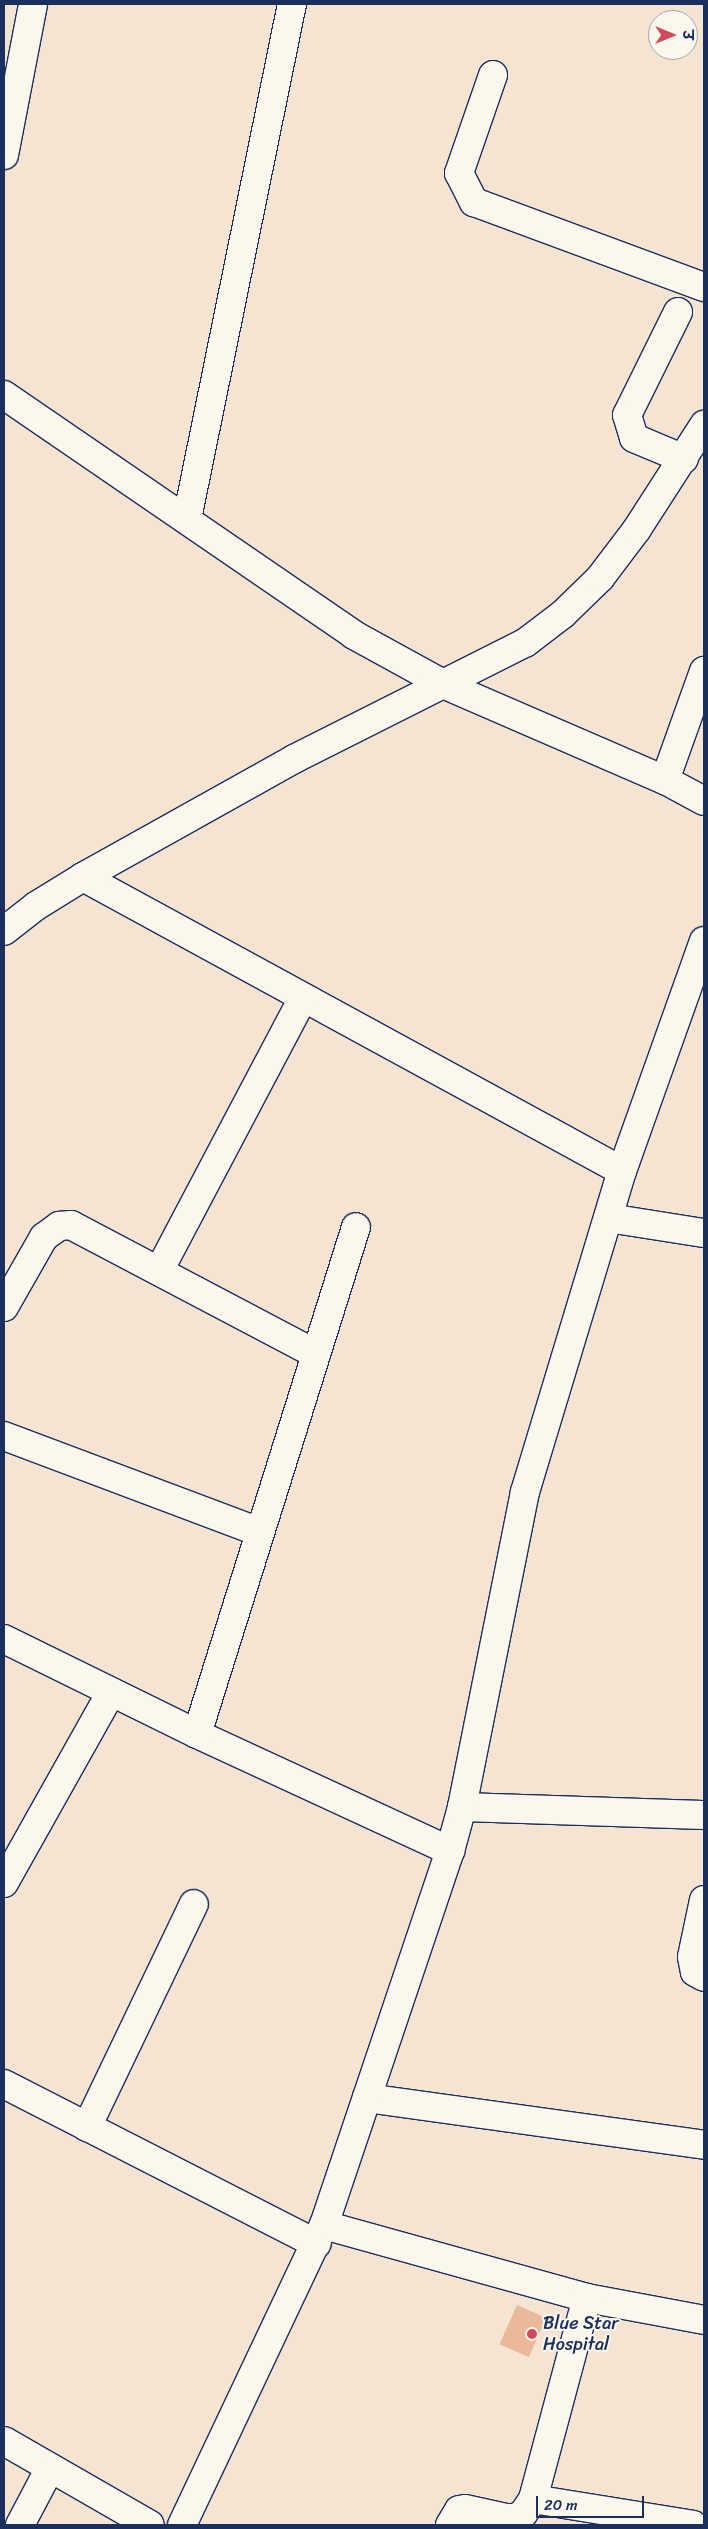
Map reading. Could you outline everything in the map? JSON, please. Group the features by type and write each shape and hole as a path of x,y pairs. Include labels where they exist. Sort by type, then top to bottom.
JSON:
{"street":[{"path":"4,155 32,4"},
{"path":"187,519 292,4"},
{"path":"493,74 459,172 474,202 704,287"},
{"path":"678,312 626,415 634,438 684,459"},
{"path":"4,396 187,519 354,635 445,685 665,780 704,801"},
{"path":"4,931 36,906 83,877 294,760 526,643 563,614 600,578 637,529 684,459 704,425"},
{"path":"665,780 704,671"},
{"path":"83,877 622,1172"},
{"path":"182,2525 320,2234 450,1851 462,1807 526,1492 622,1172 704,941"},
{"path":"159,1271 302,998"},
{"path":"609,1218 704,1232"},
{"path":"4,1307 44,1237 59,1226 78,1228 316,1354"},
{"path":"197,1734 356,1227"},
{"path":"4,1436 259,1532"},
{"path":"4,1639 197,1734 450,1851"},
{"path":"4,1883 111,1692"},
{"path":"462,1807 704,1815"},
{"path":"704,1900 692,1957 695,1972 704,1977"},
{"path":"87,2127 194,1904"},
{"path":"4,2084 87,2127 320,2234 587,2298 704,2320"},
{"path":"367,2098 704,2145"},
{"path":"450,2525 458,2510 465,2508 506,2518 515,2518 523,2514 533,2499 587,2298"},
{"path":"4,2441 150,2525"},
{"path":"20,2525 50,2468"},
{"path":"533,2499 693,2525"}],"building":[{"path":"517,2305 546,2318 529,2357 500,2344"}],"place":[{"name":"Blue Star Hospital","path":"532,2334"}]}
